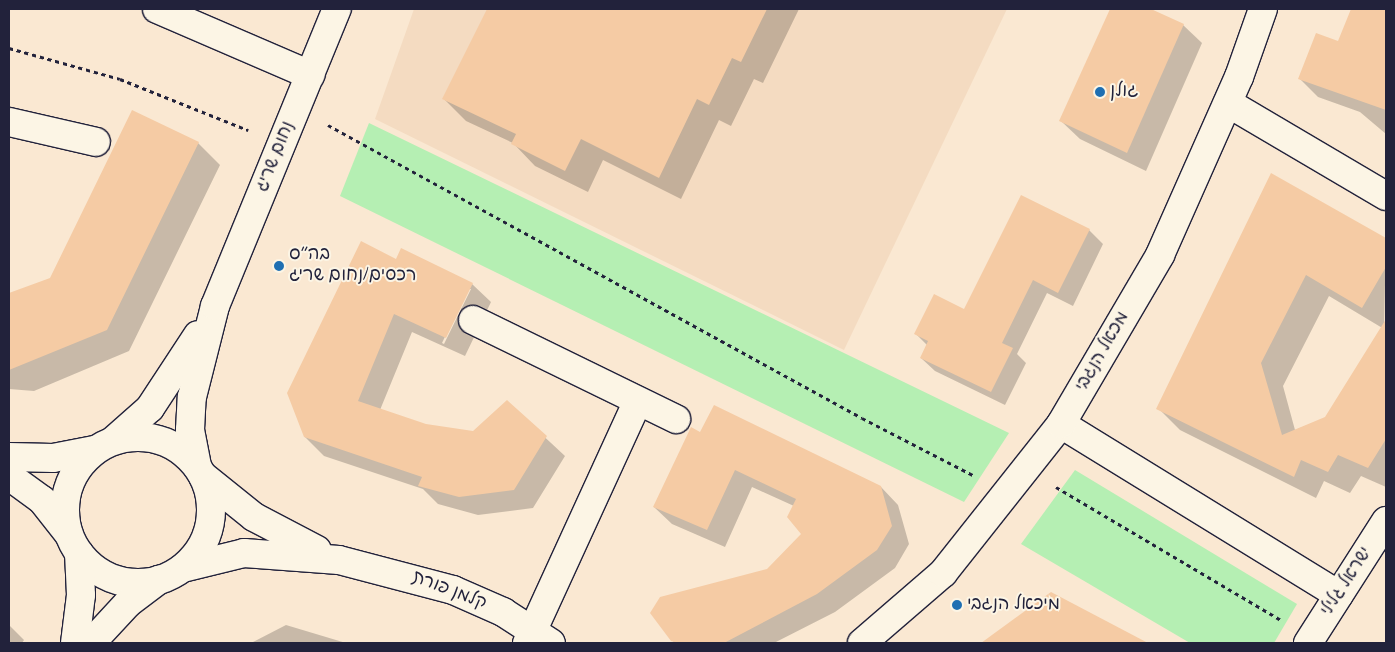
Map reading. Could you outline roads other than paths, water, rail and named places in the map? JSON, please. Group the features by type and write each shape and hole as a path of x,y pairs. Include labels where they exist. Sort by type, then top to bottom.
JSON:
{"street":[{"path":"157,9 310,75"},
{"name":"נחום שריג","path":"200,471 190,430 192,397 215,306 337,9"},
{"name":"מכאל הנגבי","path":"862,643 942,573 1061,424 1160,255 1228,103 1263,9"},
{"path":"1228,103 1386,196"},
{"path":"9,122 96,142"},
{"name":"נחום שריג","path":"104,446 160,395 215,306"},
{"path":"473,320 676,420"},
{"path":"537,639 638,401"},
{"path":"1061,424 1339,595"},
{"path":"9,457 53,458 136,436 158,440 180,450 200,471 211,520 204,542 172,574 128,603 91,643"},
{"path":"75,643 81,595 74,543 64,511 68,488 78,467 104,446"},
{"name":"קלמן פורת","path":"200,471 254,517 339,560"},
{"path":"9,476 42,500 95,570 117,580 172,574"},
{"name":"ישראל גלילי","path":"1309,640 1386,521"},
{"name":"קלמן פורת","path":"172,574 244,553 339,560 453,590 537,639"}],"place":[{"name":"גולן","path":"1100,92"},
{"name":"בה״ס רכסים/נחום שריג","path":"279,266"},
{"name":"מיכאל הנגבי","path":"957,605"}]}
